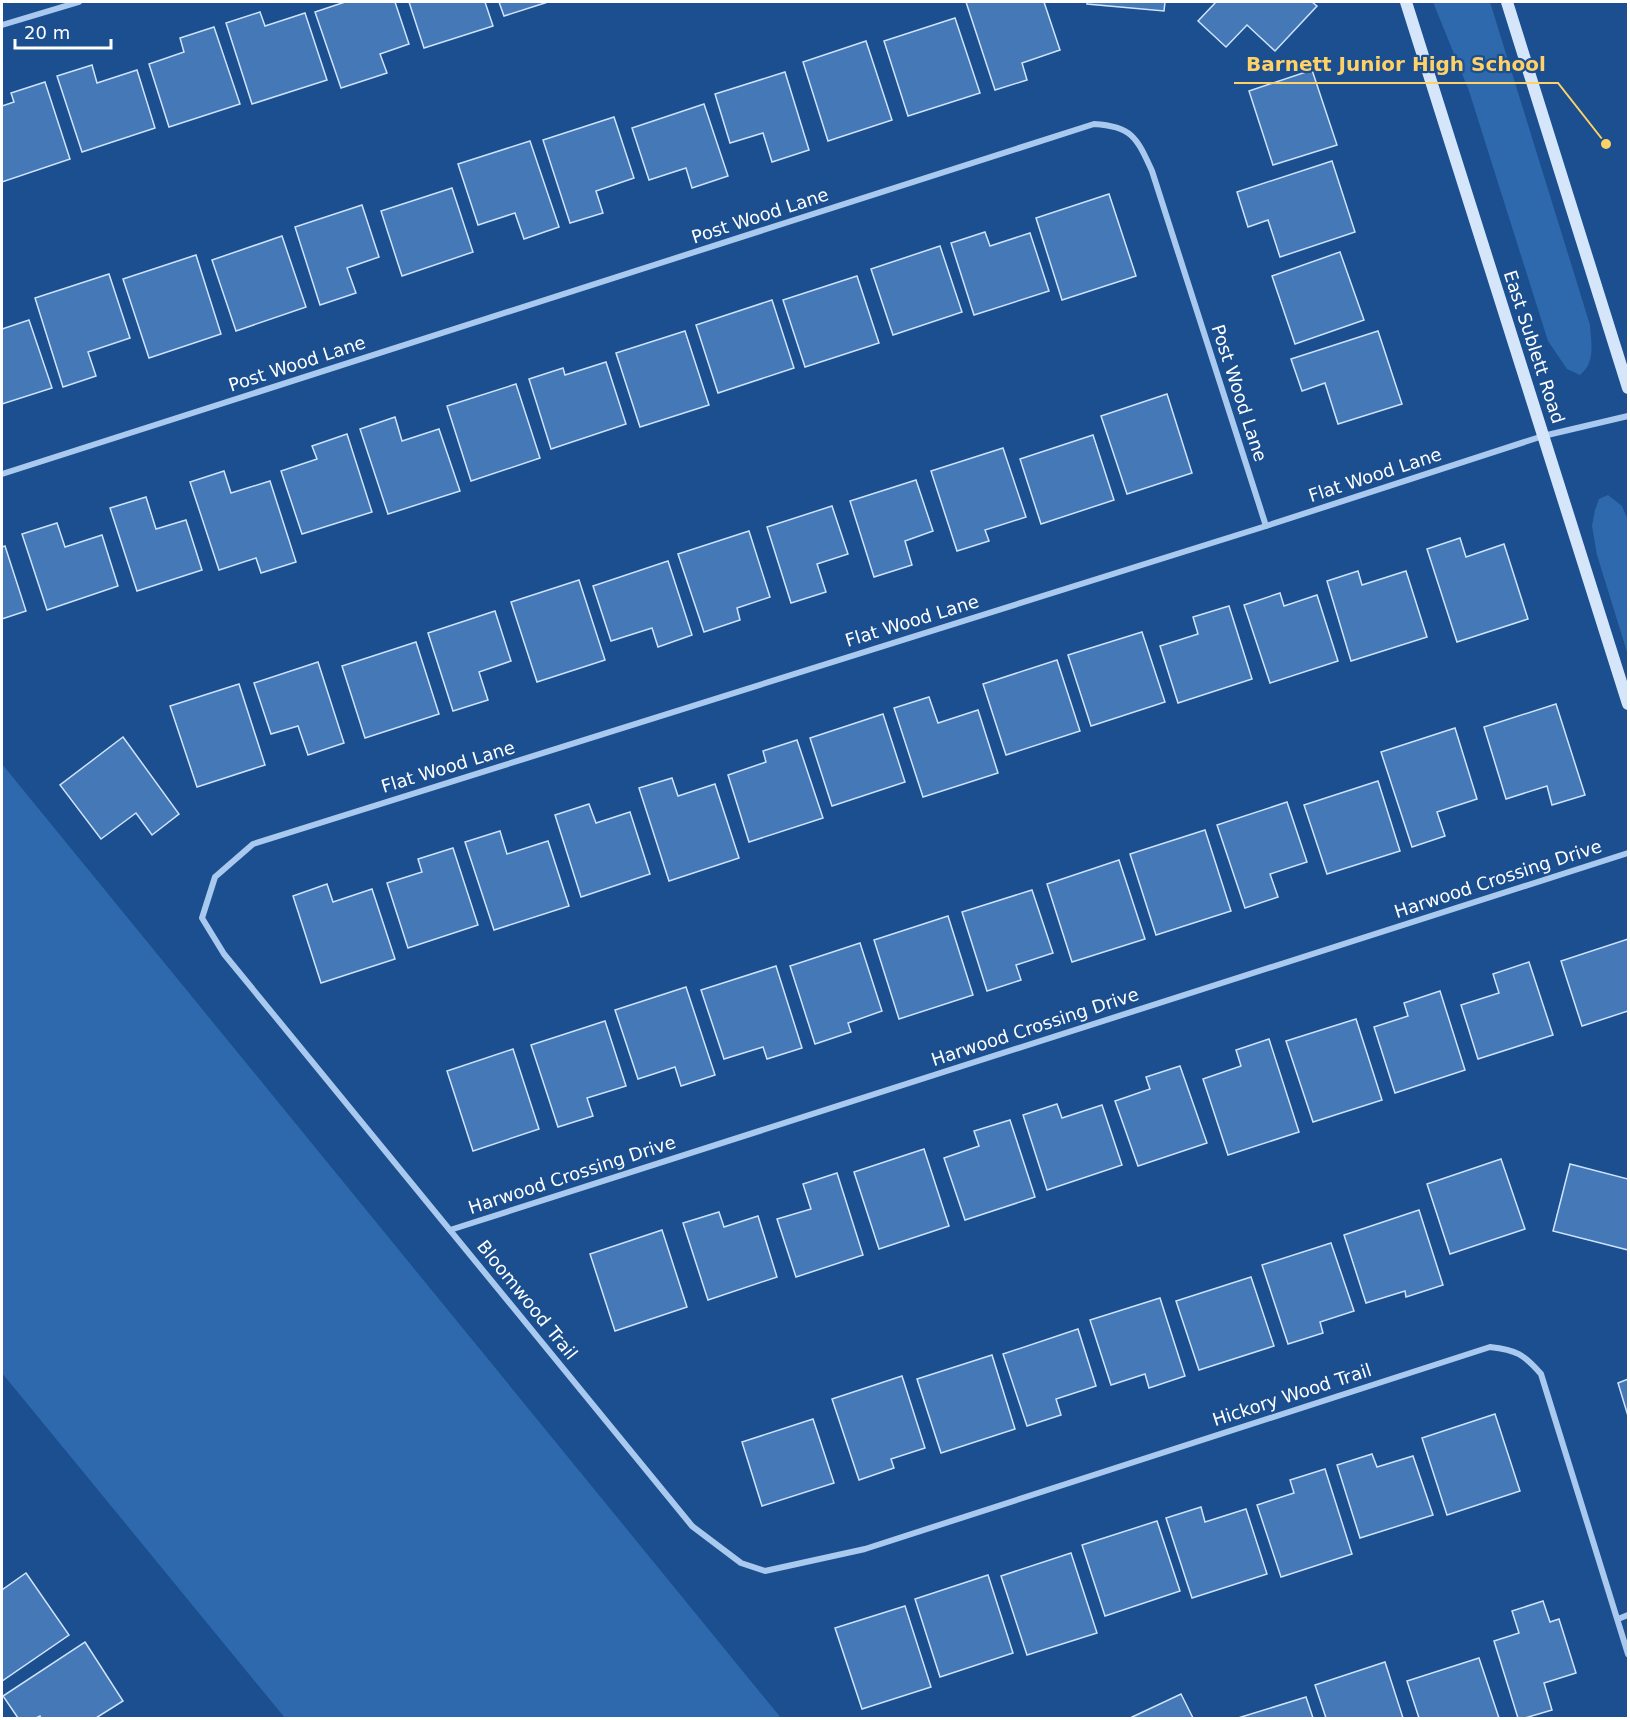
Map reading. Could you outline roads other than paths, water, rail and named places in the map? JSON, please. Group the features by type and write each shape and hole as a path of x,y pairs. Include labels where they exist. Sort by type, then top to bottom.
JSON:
{"main road":[{"name":"East Sublett Road","path":"1406,2 1629,704"},
{"path":"1507,2 1629,388"}],"street":[{"path":"2,25 79,2"},
{"name":"Post Wood Lane","path":"2,474 1094,124 1114,125 1129,133 1143,152 1152,171 1266,526"},
{"name":"Flat Wood Lane","path":"215,877 253,844 1266,526 1543,436 1629,416"},
{"name":"Harwood Crossing Drive","path":"450,1230 1629,853"},
{"name":"Bloomwood Trail","path":"215,877 202,918 224,954 692,1526 741,1563 765,1571"},
{"name":"Hickory Wood Trail","path":"765,1571 865,1549 1490,1347 1513,1350 1530,1360 1541,1374 1629,1654"},
{"path":"1618,1619 1629,1615"}],"place":[{"name":"Barnett Junior High School","path":"1606,144"}]}
